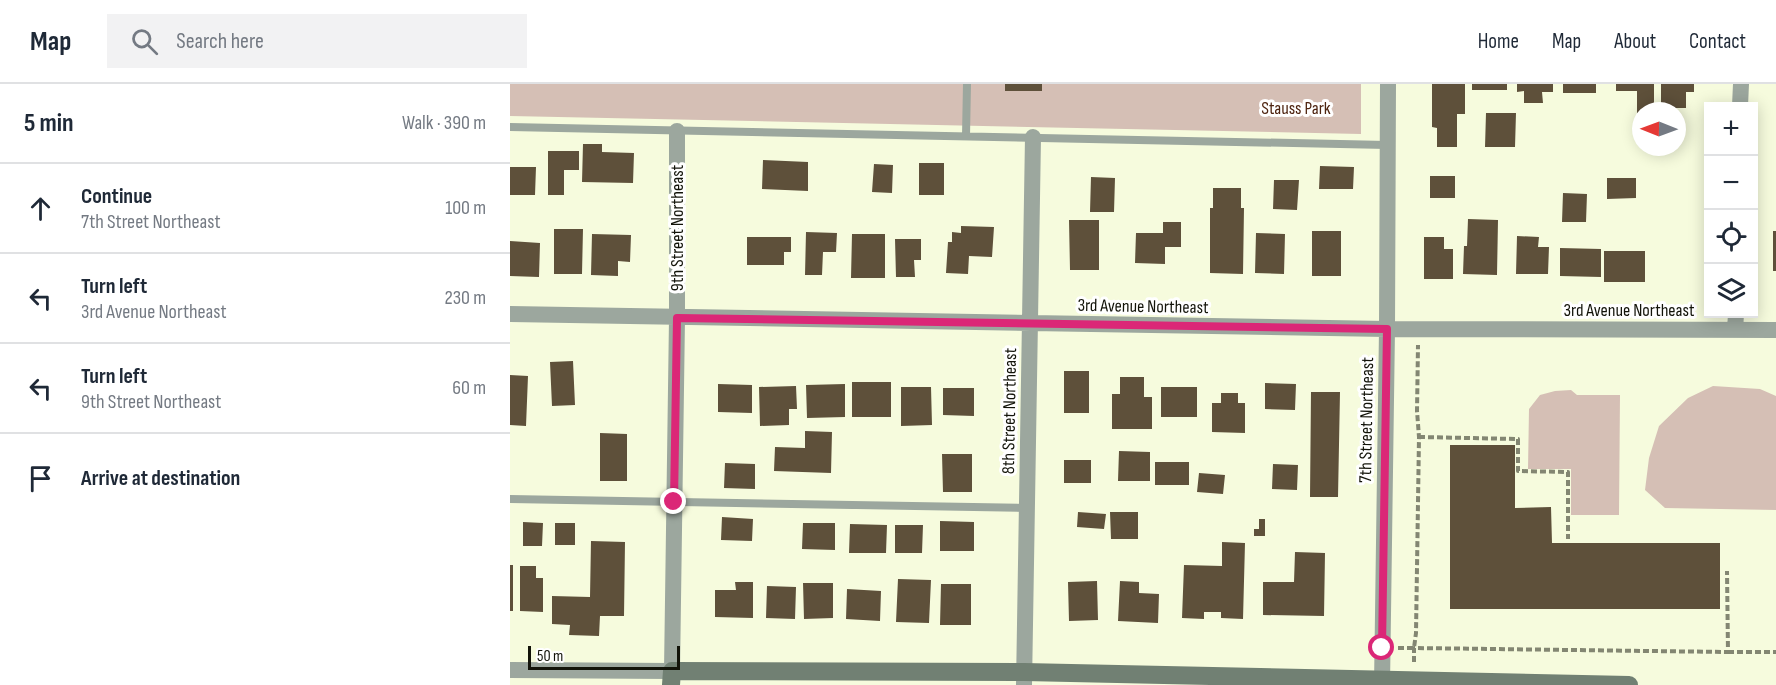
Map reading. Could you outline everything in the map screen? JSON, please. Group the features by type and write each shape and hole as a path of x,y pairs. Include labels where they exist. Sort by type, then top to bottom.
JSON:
{"street":[{"name":"7th Street Northeast","path":"1382,682 1388,84"},
{"path":"1740,102 1741,84"},
{"name":"9th Street Northeast","path":"672,678 677,131"},
{"name":"8th Street Northeast","path":"1024,678 1033,137"},
{"name":"3rd Avenue Northeast","path":"510,314 1387,329 1736,322 1776,330"},
{"path":"510,670 672,678 1024,678 1382,682 1413,680 1629,685"}],"lane":[{"path":"966,136 967,84"},
{"path":"510,128 1387,145"},
{"path":"510,499 1026,508"}],"path":[{"path":"1413,680 1416,633 1419,437 1418,329"},
{"path":"1419,437 1518,439 1518,471 1568,472 1568,539"},
{"path":"1727,571 1728,652"},
{"path":"1382,648 1776,652"}],"green space":[{"name":"Stauss Park","path":"510,84 1361,84 1361,134 510,116"},
{"path":"1713,386 1760,389 1776,396 1776,510 1665,508 1645,490 1649,458 1659,426 1688,398"},
{"path":"1571,390 1577,395 1620,395 1619,515 1571,515 1571,469 1528,469 1529,409 1540,395"}],"building":[{"path":"1005,84 1042,84 1042,91 1005,91"},
{"path":"1432,84 1465,84 1465,114 1457,114 1457,147 1437,147 1437,128 1432,127"},
{"path":"1472,84 1507,84 1507,90 1472,90"},
{"path":"1517,84 1553,84 1553,92 1542,92 1543,103 1524,103 1524,91 1517,92"},
{"path":"1563,84 1596,84 1596,93 1563,93"},
{"path":"1616,84 1654,84 1654,102 1637,102 1637,91 1616,91"},
{"path":"1661,84 1694,84 1694,92 1686,92 1686,102 1661,102"},
{"path":"1486,113 1516,113 1515,147 1485,147"},
{"path":"583,144 602,144 602,152 634,153 633,183 582,182"},
{"path":"548,151 579,151 579,170 564,170 564,195 548,195"},
{"path":"763,160 808,162 808,191 762,189"},
{"path":"919,163 944,163 944,195 919,195"},
{"path":"874,164 893,165 892,193 872,192"},
{"path":"1320,166 1354,167 1353,189 1319,189"},
{"path":"510,167 536,167 535,195 510,195"},
{"path":"1430,176 1455,176 1455,198 1430,198"},
{"path":"1091,177 1115,178 1114,212 1090,212"},
{"path":"1607,178 1636,178 1636,198 1607,199"},
{"path":"1274,180 1299,180 1297,210 1273,209"},
{"path":"1213,188 1241,188 1241,208 1244,208 1243,274 1210,273 1210,208 1213,208"},
{"path":"1563,193 1587,194 1586,222 1562,222"},
{"path":"1468,219 1498,220 1497,275 1463,274"},
{"path":"1069,220 1099,220 1099,270 1070,270"},
{"path":"1163,222 1181,222 1181,247 1165,247 1165,264 1135,263 1136,233 1163,233"},
{"path":"961,226 994,227 992,257 969,256 968,274 946,273 948,242 952,242 952,232 961,233"},
{"path":"554,229 583,229 582,274 554,274"},
{"path":"1312,231 1341,231 1341,276 1312,276"},
{"path":"1773,231 1776,231 1776,271 1773,271"},
{"path":"806,232 837,233 836,252 823,252 822,275 805,275"},
{"path":"1256,233 1285,234 1284,274 1255,273"},
{"path":"592,234 631,235 630,262 618,261 618,276 591,275"},
{"path":"852,234 885,234 885,278 851,278"},
{"path":"1517,236 1539,237 1538,247 1549,247 1548,274 1516,274"},
{"path":"747,237 791,237 791,252 784,252 784,265 747,265"},
{"path":"1424,237 1444,237 1444,249 1453,249 1453,279 1424,279"},
{"path":"895,239 921,239 921,260 914,260 915,277 896,277"},
{"path":"510,241 540,243 539,277 510,276"},
{"path":"1560,248 1601,249 1601,277 1560,276"},
{"path":"1604,251 1645,251 1645,282 1604,282"},
{"path":"573,361 575,405 552,406 550,362"},
{"path":"1064,371 1089,371 1089,413 1064,413"},
{"path":"510,375 528,376 526,426 510,425"},
{"path":"1120,377 1144,377 1144,397 1152,397 1152,429 1112,429 1112,394 1120,394"},
{"path":"852,382 891,382 891,417 852,417"},
{"path":"1265,383 1296,384 1295,410 1265,409"},
{"path":"718,384 752,385 752,413 718,412"},
{"path":"845,384 845,417 807,418 806,385"},
{"path":"796,386 797,409 789,409 789,425 760,426 759,387"},
{"path":"901,387 931,387 932,425 901,426"},
{"path":"1161,387 1197,387 1197,417 1161,417"},
{"path":"943,388 974,388 974,416 943,415"},
{"path":"1311,392 1340,392 1338,497 1310,497"},
{"path":"1221,393 1238,393 1238,403 1245,403 1245,433 1212,432 1212,403 1221,403"},
{"path":"805,431 832,432 831,473 774,471 775,447 805,448"},
{"path":"600,433 627,434 627,481 600,481"},
{"path":"1450,445 1515,445 1515,508 1551,507 1552,543 1720,543 1720,609 1450,609"},
{"path":"1119,451 1150,452 1150,481 1118,481"},
{"path":"942,454 972,454 972,492 943,492"},
{"path":"1064,460 1091,460 1091,483 1064,483"},
{"path":"1155,462 1189,462 1189,485 1155,485"},
{"path":"725,463 755,464 755,489 724,488"},
{"path":"1273,464 1298,465 1297,490 1272,489"},
{"path":"1199,473 1225,475 1223,494 1197,492"},
{"path":"1078,512 1106,514 1104,529 1077,527"},
{"path":"1110,512 1138,512 1138,539 1111,539"},
{"path":"722,517 753,519 752,541 721,540"},
{"path":"1259,519 1265,519 1265,536 1254,536 1254,529 1259,529"},
{"path":"940,521 974,522 974,551 940,551"},
{"path":"523,522 543,523 542,546 523,546"},
{"path":"555,523 575,523 575,545 555,545"},
{"path":"803,523 835,523 835,550 802,549"},
{"path":"850,524 887,525 886,553 849,553"},
{"path":"895,525 923,525 922,553 895,553"},
{"path":"591,541 625,542 624,616 600,616 599,636 569,635 570,625 552,624 552,596 590,597"},
{"path":"1222,542 1245,543 1243,619 1221,618 1221,612 1204,612 1204,619 1182,618 1184,565 1222,566"},
{"path":"1295,552 1325,553 1324,616 1263,615 1263,582 1294,582"},
{"path":"510,565 513,565 513,611 510,611"},
{"path":"520,566 536,566 536,578 543,578 543,612 520,611"},
{"path":"898,579 931,580 929,623 896,622"},
{"path":"1097,581 1098,620 1069,621 1068,582"},
{"path":"1120,581 1139,582 1139,593 1159,594 1158,623 1118,621"},
{"path":"735,582 753,582 753,618 715,617 715,590 736,590"},
{"path":"803,583 833,583 833,618 804,619"},
{"path":"941,584 971,584 971,625 940,625"},
{"path":"767,586 796,587 795,619 766,618"},
{"path":"847,589 881,591 880,621 846,619"}],"route":[{"path":"674,502 677,318 1387,329 1382,648"}]}
